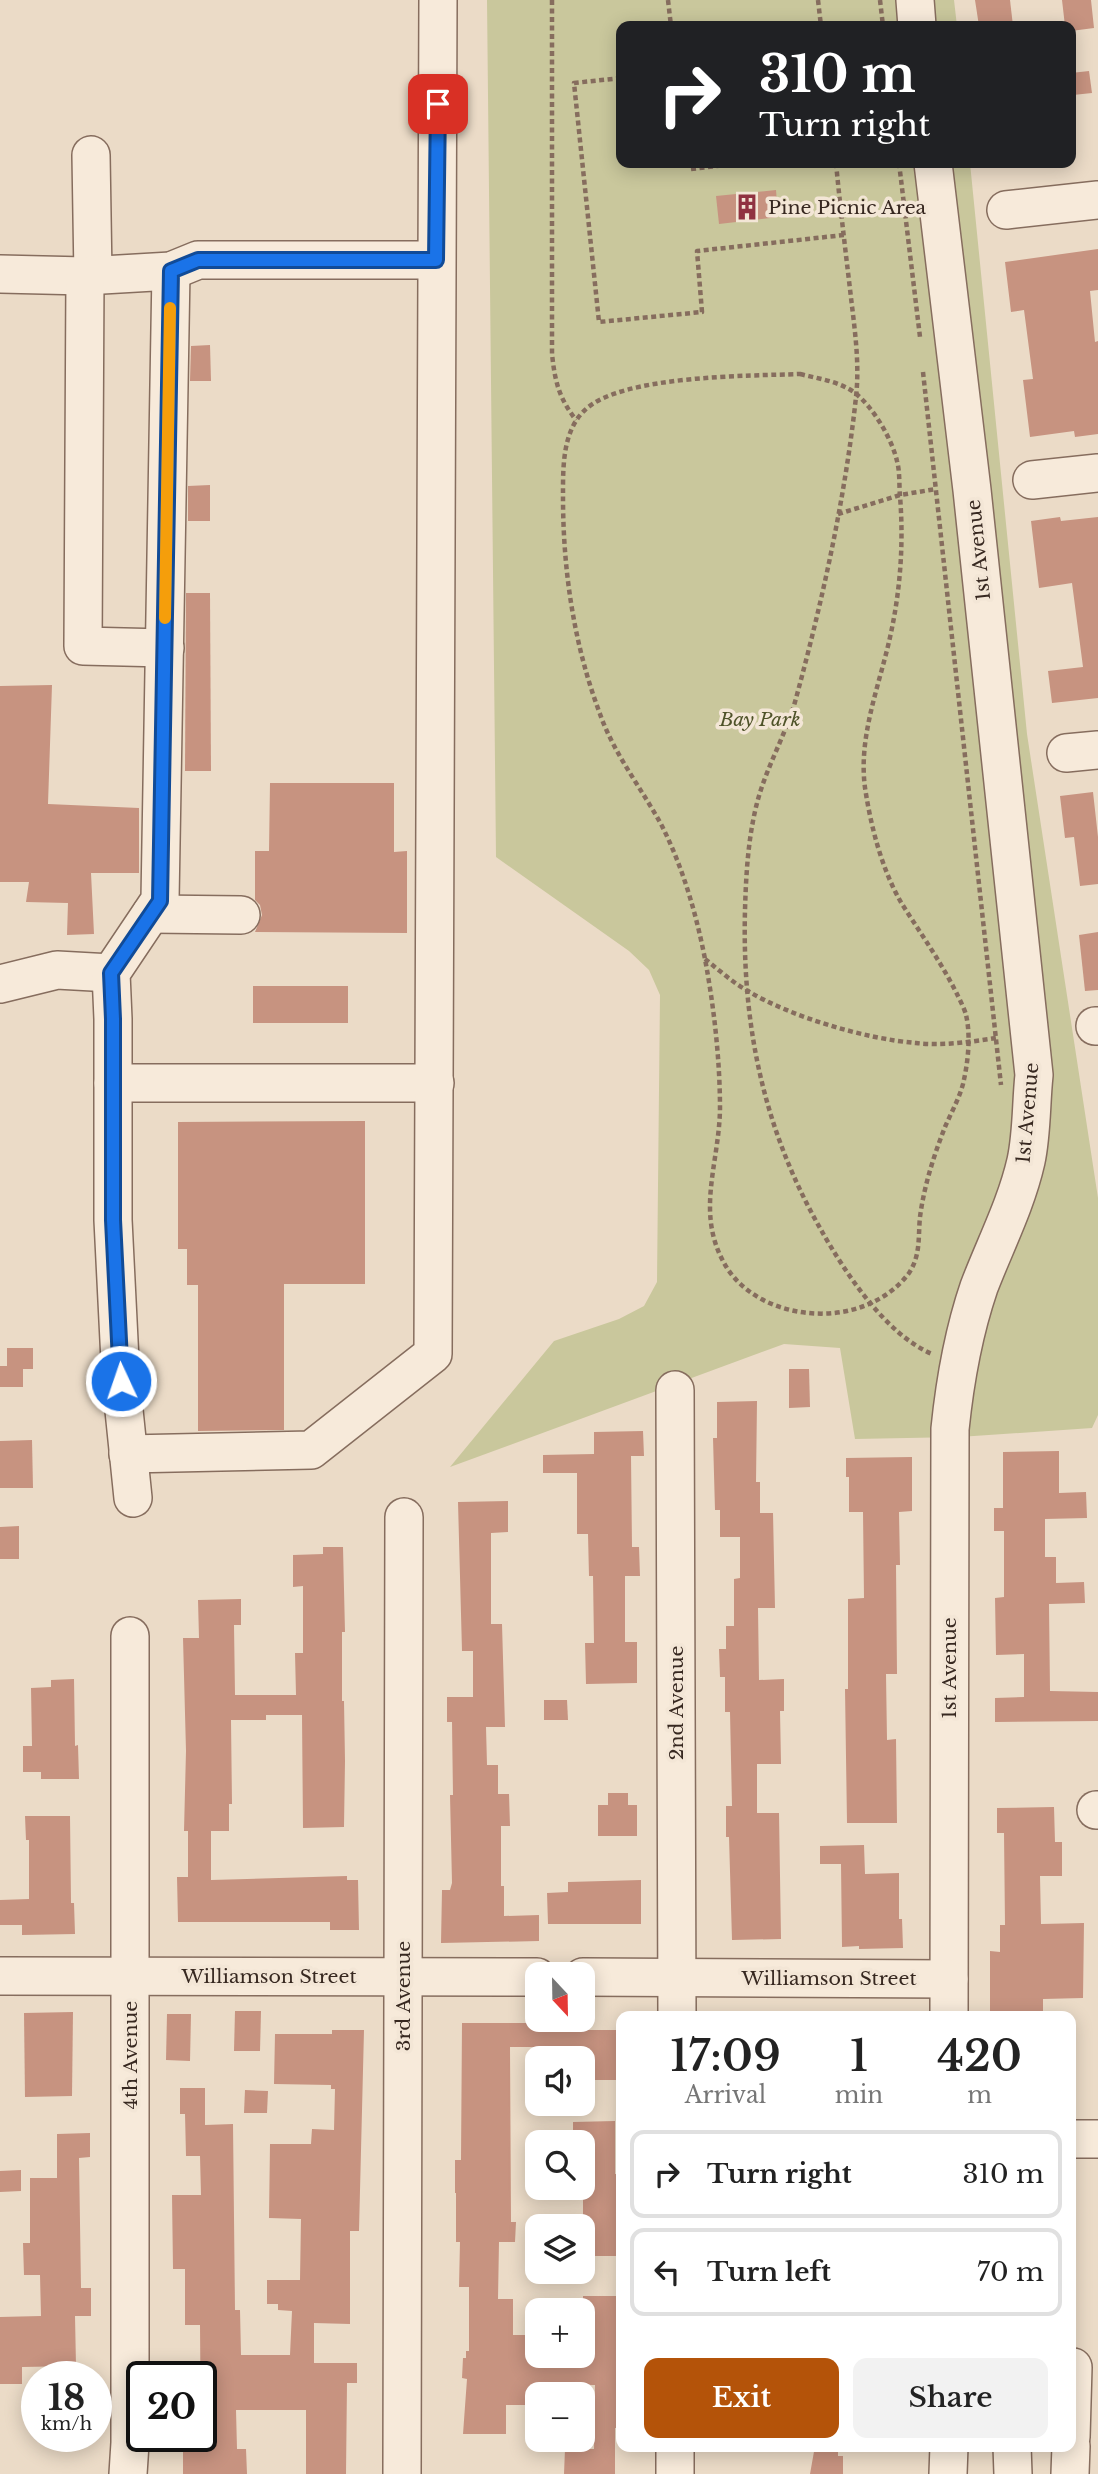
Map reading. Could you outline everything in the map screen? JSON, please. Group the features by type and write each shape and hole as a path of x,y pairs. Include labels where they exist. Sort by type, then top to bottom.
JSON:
{"street":[{"path":"128,1454 311,1450 433,1354 438,0"},
{"path":"915,0 917,21"},
{"path":"91,155 83,646 165,648"},
{"name":"1st Avenue","path":"934,168 974,504 1034,1075 1026,1160 1008,1219 980,1286 965,1332 939,1357 950,1429 949,2011"},
{"path":"1006,210 1098,200"},
{"path":"0,274 89,276 171,271 198,260 436,260"},
{"path":"133,1499 121,1381 113,1220 111,973 160,901 171,271"},
{"path":"1032,480 1098,473"},
{"path":"151,914 241,915"},
{"path":"0,984 57,970 111,973"},
{"path":"113,1083 435,1083"},
{"name":"2nd Avenue","path":"675,1390 677,2011"},
{"name":"3rd Avenue","path":"402,2474 404,1517"},
{"name":"4th Avenue","path":"128,2474 130,1636"},
{"name":"Williamson Street","path":"0,1976 525,1977"},
{"name":"Williamson Street","path":"595,1977 949,1979"},
{"path":"1076,2139 1098,2139"},
{"path":"1076,2402 1081,2367"},
{"path":"675,2474 676,2452"},
{"path":"948,2474 949,2452"},
{"path":"1012,2452 1013,2474"},
{"path":"1070,2474 1071,2452"}],"path":[{"path":"552,0 552,354 555,382 566,407 576,421"},
{"path":"668,0 670,21"},
{"path":"818,0 820,21"},
{"path":"880,0 882,21"},
{"path":"616,79 573,83 599,322 702,312 697,251 844,234"},
{"path":"691,169 700,168"},
{"path":"837,168 857,359 856,394 831,551 794,705 757,804 747,867 744,955 748,1016 759,1073 780,1141 809,1209 835,1256 893,1330 921,1349 939,1357"},
{"path":"901,168 920,337"},
{"path":"923,372 1002,1090"},
{"path":"800,374 833,382 856,394 884,427 898,463 903,531 900,585 863,755 865,790 878,843 898,898 944,968 966,1012 967,1042 962,1087 943,1131 925,1188 916,1256 910,1271 880,1300 849,1311 813,1313 758,1298 730,1273 714,1243 709,1212 720,1111 714,1022 705,958 689,891 662,826 601,719 579,645 568,589 563,525 563,469 571,428 585,409 605,397 662,384 723,377 800,374"},
{"path":"838,514 900,495 936,489"},
{"path":"705,958 747,991 775,1005 830,1025 916,1044 996,1038"}],"green space":[{"name":"Bay Park","path":"487,0 954,0 956,21 616,21 616,168 970,168 1027,734 1098,1198 1098,1415 1092,1428 959,1437 855,1439 840,1348 784,1344 450,1467 554,1341 619,1319 644,1306 657,1282 660,995 649,970 629,951 496,857"}],"building":[{"path":"975,0 1010,0 1012,21 978,21"},
{"path":"1062,0 1091,0 1094,28 1076,30 1076,21 1064,21"},
{"path":"1089,71 1092,93 1076,95 1076,72"},
{"name":"Pine Picnic Area","path":"776,190 778,217 719,224 716,196"},
{"path":"1098,249 1098,290 1090,291 1095,342 1098,341 1098,434 1075,437 1074,431 1030,437 1023,380 1033,379 1024,310 1011,312 1005,262"},
{"path":"210,345 211,381 190,381 191,346"},
{"path":"210,485 210,521 188,521 188,486"},
{"path":"1060,517 1061,521 1098,517 1098,698 1052,703 1048,671 1083,667 1072,583 1039,588 1031,521"},
{"path":"186,593 210,593 211,771 185,771"},
{"path":"52,685 48,804 139,808 139,873 91,873 94,934 67,935 68,903 26,902 29,882 0,882 0,686"},
{"path":"270,783 394,783 394,852 407,851 407,933 255,932 262,915 260,905 255,900 255,851 269,851"},
{"path":"1093,792 1098,837 1098,884 1080,886 1074,837 1065,838 1060,796"},
{"path":"1098,932 1098,990 1085,991 1079,935"},
{"path":"253,986 348,986 348,1023 253,1023"},
{"path":"365,1121 365,1284 284,1284 284,1430 198,1431 198,1285 187,1285 187,1249 178,1249 178,1122"},
{"path":"7,1348 33,1348 33,1369 23,1369 23,1387 0,1387 0,1366 7,1366"},
{"path":"789,1369 809,1369 810,1407 789,1408"},
{"path":"757,1401 756,1482 760,1482 760,1513 773,1513 775,1608 758,1608 759,1680 784,1679 784,1711 780,1711 781,1764 757,1764 757,1813 779,1813 781,1939 732,1940 729,1837 726,1837 726,1806 732,1806 730,1712 725,1712 725,1677 720,1677 719,1649 726,1649 726,1626 734,1626 734,1579 740,1578 740,1537 720,1537 720,1510 715,1510 713,1438 717,1438 717,1402"},
{"path":"643,1431 644,1456 631,1456 632,1547 639,1547 640,1576 625,1576 625,1642 637,1642 637,1683 586,1684 585,1643 594,1643 593,1576 589,1576 588,1534 577,1534 577,1473 543,1473 543,1455 594,1454 594,1432"},
{"path":"32,1440 33,1488 0,1488 0,1441"},
{"path":"1059,1451 1059,1493 1086,1492 1087,1518 1045,1519 1045,1557 1056,1557 1056,1583 1084,1582 1085,1603 1049,1604 1050,1691 1098,1692 1098,1721 995,1722 995,1698 1024,1697 1024,1654 996,1655 995,1598 1004,1597 1004,1531 994,1531 994,1508 1003,1508 1003,1452"},
{"path":"912,1457 912,1511 899,1512 900,1565 896,1565 897,1674 886,1674 887,1740 896,1739 897,1823 847,1823 845,1689 848,1689 848,1599 864,1598 863,1512 849,1512 846,1458"},
{"path":"508,1501 508,1532 491,1533 491,1624 502,1624 505,1727 486,1727 487,1765 498,1765 498,1794 509,1794 510,1826 501,1826 504,1916 539,1915 539,1941 441,1943 442,1890 450,1890 452,1883 452,1722 447,1722 447,1697 473,1697 473,1651 462,1651 458,1502"},
{"path":"19,1526 19,1559 0,1559 0,1527"},
{"path":"323,1547 343,1547 344,1827 303,1828 302,1715 266,1715 266,1720 231,1720 232,1804 229,1804 229,1831 211,1831 211,1880 347,1876 347,1880 358,1880 359,1930 330,1930 330,1922 178,1922 177,1877 188,1877 188,1831 184,1831 186,1751 183,1638 199,1638 198,1600 241,1599 241,1625 234,1625 235,1695 296,1695 295,1653 303,1653 303,1586 293,1587 293,1555 323,1554"},
{"path":"74,1679 75,1746 78,1745 79,1779 41,1779 41,1772 23,1772 23,1746 32,1746 31,1688 51,1687 51,1680"},
{"path":"544,1700 567,1700 568,1720 544,1720"},
{"path":"608,1793 628,1793 628,1805 637,1805 637,1836 598,1836 598,1805 608,1805"},
{"path":"1054,1807 1055,1842 1062,1842 1062,1876 1040,1876 1041,1924 1084,1923 1083,1998 1043,1999 1043,2011 990,2011 990,1951 1000,1952 1000,1925 1005,1925 1004,1833 997,1833 997,1808"},
{"path":"25,1816 70,1816 71,1903 74,1903 75,1934 22,1935 22,1925 0,1925 0,1900 29,1899 29,1840 26,1840"},
{"path":"864,1845 865,1874 899,1873 899,1919 902,1919 903,1948 842,1947 841,1864 820,1864 820,1846"},
{"path":"641,1880 641,1924 548,1924 547,1893 568,1892 568,1882"},
{"path":"235,2011 261,2011 260,2051 234,2051"},
{"path":"73,2012 72,2096 25,2097 24,2013"},
{"path":"167,2014 191,2014 190,2061 166,2060"},
{"path":"462,2023 525,2023 525,2032 616,2030 616,2080 595,2080 595,2046 510,2047 511,2222 516,2222 515,2242 499,2242 498,2299 513,2299 513,2335 525,2335 525,2368 595,2368 595,2298 583,2296 616,2296 615,2474 564,2474 565,2452 595,2452 595,2382 525,2382 525,2405 506,2405 506,2434 463,2434 467,2379 462,2378 463,2358 466,2358 466,2351 469,2351 469,2287 459,2287 460,2242 456,2242 455,2193 455,2160 461,2160"},
{"path":"332,2030 364,2030 359,2231 350,2231 350,2324 314,2323 314,2363 357,2363 357,2383 347,2383 346,2474 306,2474 306,2410 236,2410 237,2449 246,2449 247,2474 183,2474 183,2452 217,2452 217,2361 200,2361 200,2325 185,2325 185,2269 173,2269 172,2195 201,2195 200,2156 186,2156 185,2114 180,2114 180,2088 205,2088 205,2125 233,2124 235,2310 240,2310 241,2355 290,2355 292,2311 278,2310 278,2304 267,2304 267,2280 300,2280 301,2219 269,2218 270,2144 311,2144 312,2129 334,2130 335,2089 331,2089 331,2085 274,2084 275,2034 332,2034"},
{"path":"245,2090 268,2091 267,2113 244,2113"},
{"path":"615,2121 616,2256 595,2256 595,2214 583,2214 583,2200 595,2200 595,2130 573,2130 573,2122"},
{"path":"90,2133 90,2157 79,2158 81,2288 91,2288 91,2316 75,2316 76,2361 21,2361 21,2384 0,2384 0,2317 41,2316 40,2275 24,2275 23,2243 30,2243 30,2178 57,2178 57,2134"},
{"path":"21,2170 21,2191 0,2192 0,2171"},
{"path":"814,2452 838,2452 838,2456 843,2456 843,2474 810,2474"}],"slow traffic":[{"path":"165,618 170,308"}],"place":[{"name":"Pine Picnic Area","path":"747,207"}],"route":[{"path":"121,1381 113,1220 111,973 160,901 171,271 198,260 436,260 438,104"}]}
